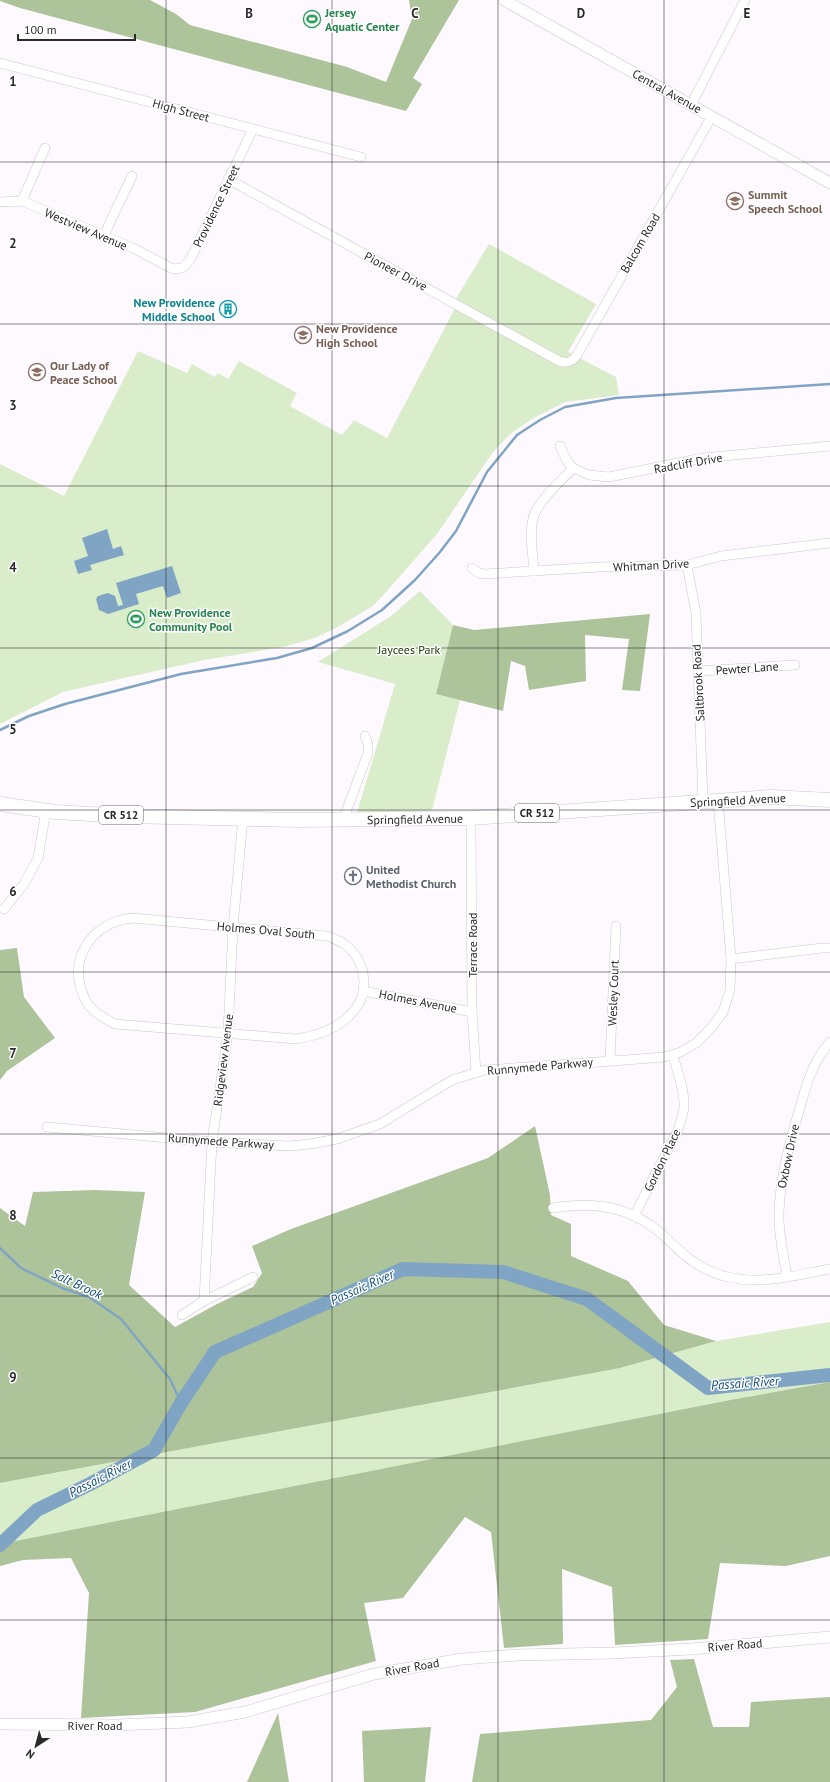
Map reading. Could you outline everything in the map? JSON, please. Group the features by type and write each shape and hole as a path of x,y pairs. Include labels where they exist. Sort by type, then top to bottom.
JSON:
{"main road":[{"name":"Springfield Avenue","path":"0,804 46,810 127,816 344,819 471,818 778,796 830,800"}],"street":[{"name":"Central Avenue","path":"504,0 830,182"},
{"path":"691,105 745,0"},
{"name":"High Street","path":"0,63 361,157"},
{"name":"Balcom Road","path":"563,363 571,361 577,355 712,116"},
{"name":"Providence Street","path":"169,268 179,269 187,264 253,129"},
{"path":"22,201 45,148"},
{"path":"102,237 132,176"},
{"name":"Pioneer Drive","path":"228,179 563,363"},
{"name":"Westview Avenue","path":"0,202 22,201 102,237 133,248 169,268"},
{"path":"534,570 532,531 533,518 543,500 573,468 567,461 560,446"},
{"name":"Radcliff Drive","path":"573,468 589,475 609,477 703,458 830,446"},
{"name":"Whitman Drive","path":"472,568 479,573 485,574 534,570 687,565 721,556 830,543"},
{"name":"Saltbrook Road","path":"687,565 696,614 703,802"},
{"name":"Pewter Lane","path":"699,671 795,665"},
{"path":"344,819 368,753 368,744 365,736"},
{"name":"Runnymede Parkway","path":"47,1127 212,1142 289,1146 337,1139 380,1124 452,1080 476,1072 485,1070 673,1055 681,1052 702,1038 723,1012 730,990 731,959 718,800"},
{"path":"4,909 24,884 38,858 46,810"},
{"name":"Ridgeview Avenue","path":"204,1301 212,1142 228,1033 233,927 243,818"},
{"name":"Terrace Road","path":"471,818 472,1012 476,1072"},
{"name":"Holmes Oval South","path":"133,918 233,927 316,934 336,939 348,947 360,964 365,979 359,1003 350,1016 333,1028 313,1036 296,1038 115,1024 102,1017 88,1004 81,990 79,978 81,954 93,935 102,928 122,919 133,918"},
{"name":"Wesley Court","path":"610,1060 616,926"},
{"path":"731,959 830,948"},
{"name":"Holmes Avenue","path":"363,991 472,1012"},
{"name":"Oxbow Drive","path":"787,1277 779,1230 778,1214 784,1166 810,1072 819,1055 830,1042"},
{"name":"Gordon Place","path":"634,1216 677,1132 682,1118 684,1107 683,1097 673,1055"},
{"path":"553,1208 574,1204 597,1205 634,1216 654,1228 682,1254 704,1268 715,1273 734,1278 753,1280 787,1277 830,1269"},
{"path":"182,1315 204,1301 253,1277"},
{"name":"River Road","path":"0,1724 116,1725 188,1722 245,1712 374,1674 462,1659 517,1655 598,1654 683,1649 830,1637"}],"green space":[{"path":"0,0 150,0 176,14 190,25 347,67 386,82 412,19 409,0 459,0 413,78 422,84 406,111 20,8"},
{"path":"489,244 596,304 568,352 616,377 619,395 565,402 532,419 510,434 493,452 437,534 388,590 373,606 336,628 315,638 283,647 204,660 63,692 0,724 0,464 64,496 138,351 187,373 192,364 215,377 218,373 228,379 239,361 297,393 290,406 342,435 354,420 387,438 453,312 457,297"},
{"name":"Jaycees Park","path":"420,591 453,625 436,694 460,700 432,810 357,813 395,684 318,662 391,616"},
{"path":"650,614 640,691 622,690 629,639 585,635 586,681 529,690 525,666 511,661 503,711 436,694 453,625 474,630"},
{"path":"17,948 24,997 55,1038 7,1071 0,1080 0,950"},
{"path":"535,1126 550,1195 551,1215 571,1224 571,1256 628,1281 664,1325 716,1341 620,1368 0,1483 0,1208 25,1226 33,1192 95,1190 145,1192 129,1285 175,1327 217,1304 253,1287 262,1273 252,1246 291,1229 488,1158"},
{"path":"830,1322 830,1382 730,1400 0,1544 0,1483 620,1368 716,1341"},
{"path":"830,1382 830,1556 786,1566 720,1563 708,1639 615,1645 612,1587 562,1569 563,1644 504,1648 491,1532 465,1517 403,1598 364,1603 376,1661 195,1712 81,1718 89,1593 71,1558 23,1560 0,1566 0,1544 730,1400"},
{"path":"694,1659 713,1727 749,1727 751,1702 830,1697 830,1782 472,1782 480,1734 651,1720 677,1687 670,1660"},
{"path":"278,1713 289,1782 247,1782"},
{"path":"431,1727 425,1782 364,1782 362,1731"}],"water":[{"path":"107,529 113,549 121,546 124,555 90,565 92,570 78,574 74,561 88,556 82,538"},
{"path":"172,566 181,593 167,598 163,586 136,594 139,604 108,614 99,610 96,599 98,596 108,593 115,596 118,606 123,605 116,583"}],"waterway":[{"path":"0,730 29,716 65,704 181,674 277,658 312,648 348,631 382,610 415,580 440,552 456,531 487,472 517,435 540,420 565,407 616,398 830,384"},
{"name":"Salt Brook","path":"0,1248 21,1268 62,1288 89,1297 121,1319 170,1379 181,1403"},
{"name":"Passaic River","path":"0,1545 37,1510 154,1450 181,1403 215,1352 403,1269 503,1272 587,1299 708,1388 830,1375"}],"place":[{"name":"Jersey Aquatic Center","path":"312,19"},
{"name":"Summit Speech School","path":"735,201"},
{"name":"New Providence Middle School","path":"228,309"},
{"name":"New Providence High School","path":"303,335"},
{"name":"Our Lady of Peace School","path":"37,372"},
{"name":"New Providence Community Pool","path":"136,619"},
{"name":"United Methodist Church","path":"353,876"}]}
